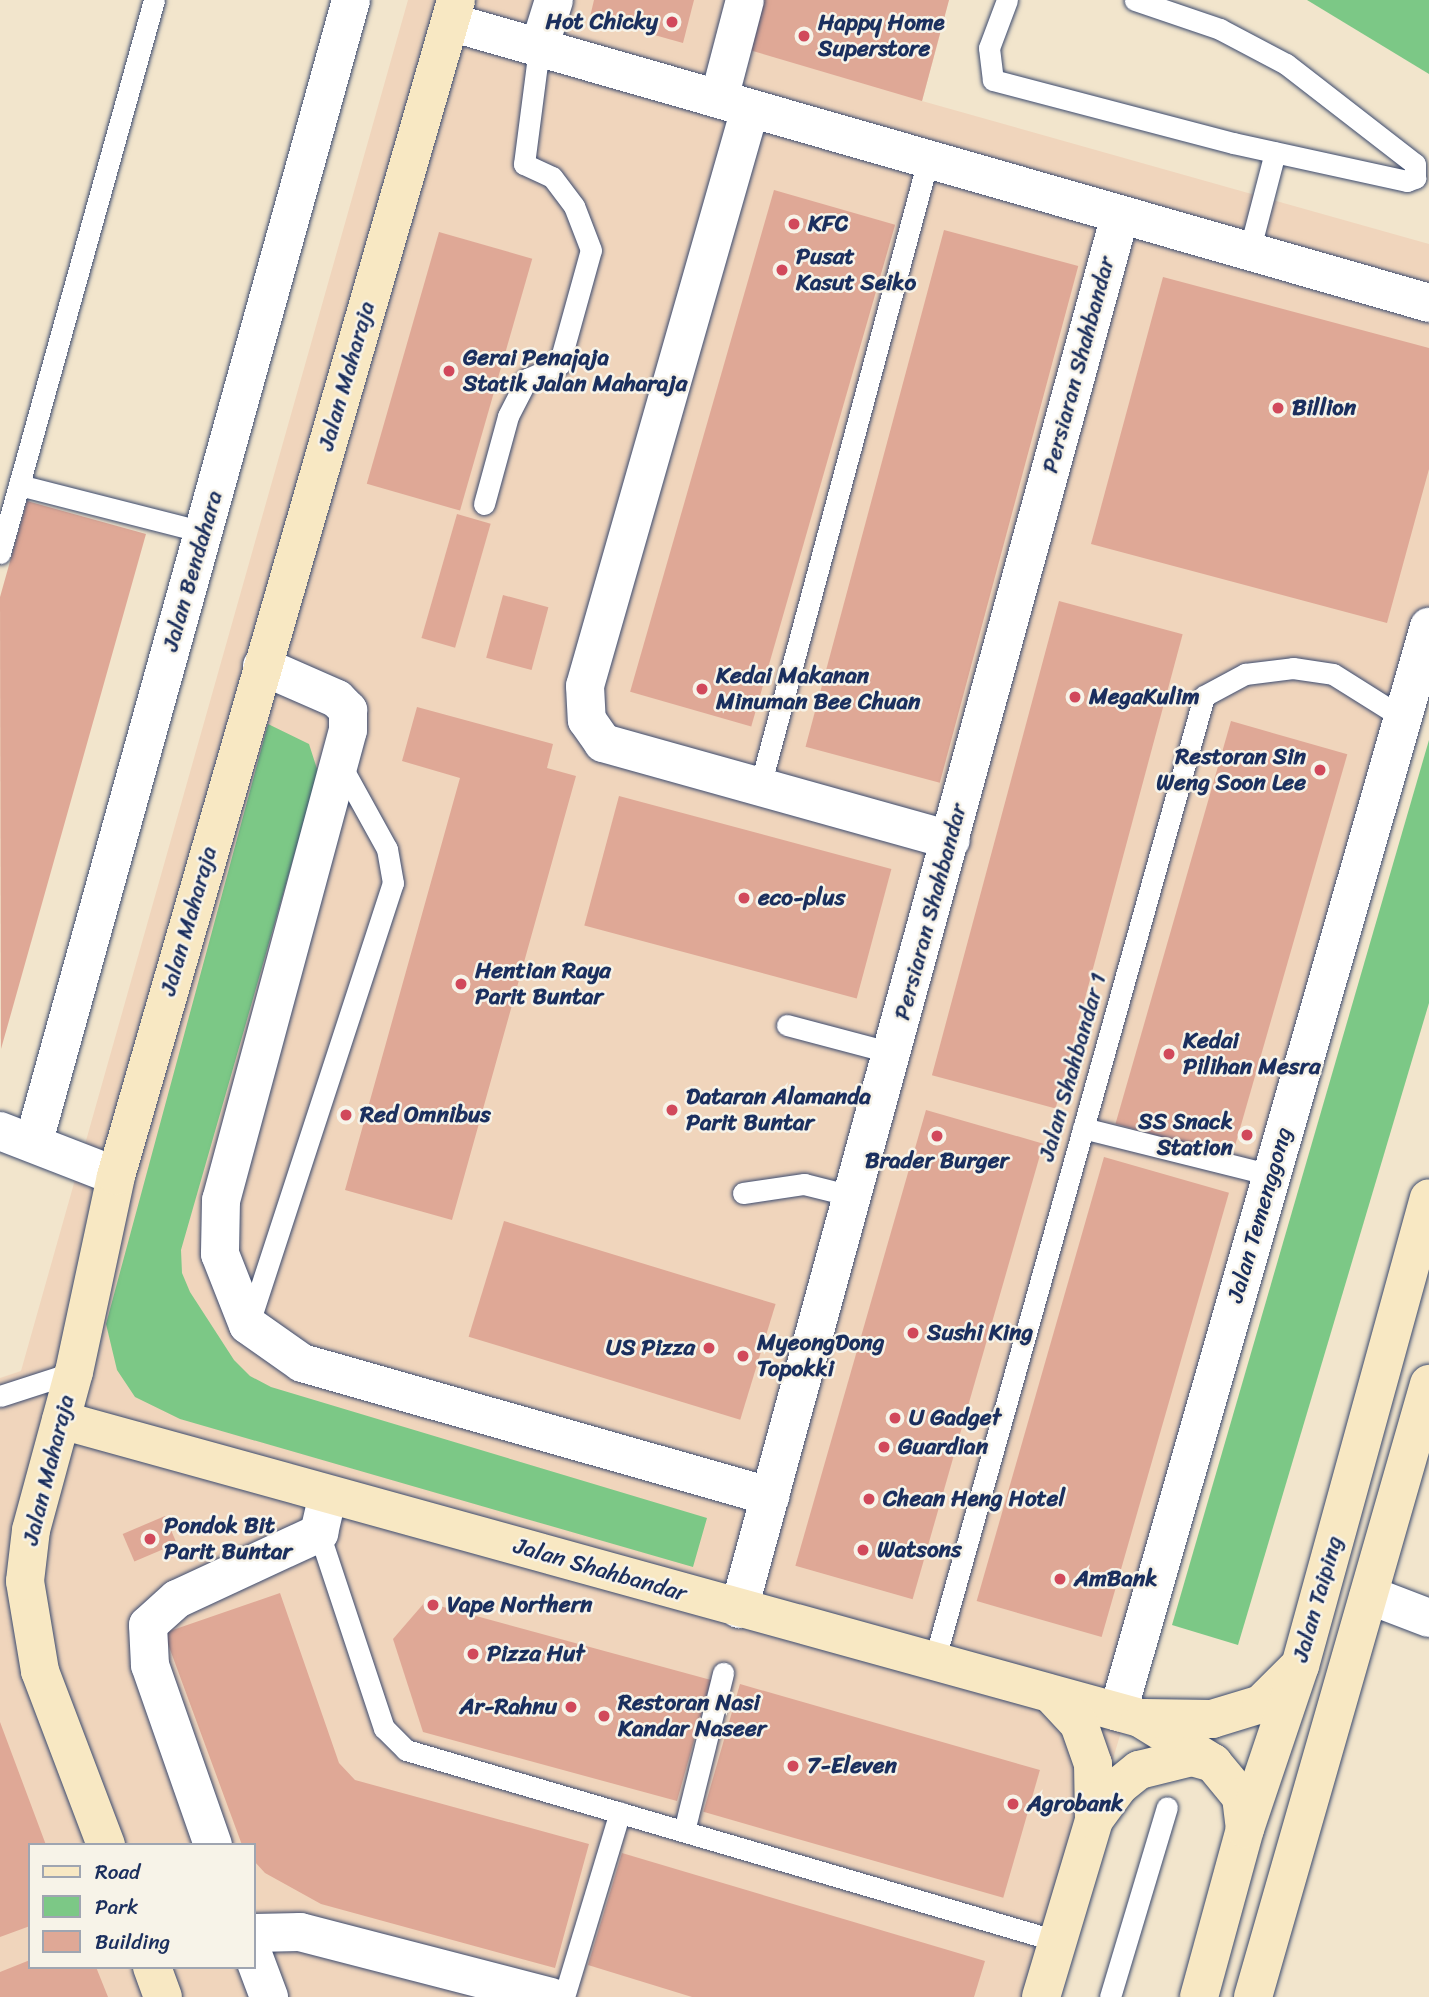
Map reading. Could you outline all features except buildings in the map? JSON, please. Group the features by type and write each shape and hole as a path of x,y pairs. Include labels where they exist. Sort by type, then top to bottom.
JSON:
{"street":[{"name":"Jalan Bendahara","path":"17,1136 204,531 351,0"},
{"path":"539,48 554,0"},
{"path":"745,0 734,104 585,686 587,720 603,743 951,839"},
{"path":"453,11 539,48 1429,303"},
{"name":"Jalan Maharaja","path":"105,1843 40,1671 25,1581 31,1530 74,1372 116,1176 453,11"},
{"name":"Persiaran Shahbandar","path":"738,1609 1120,215"},
{"name":"Jalan Temenggong","path":"1129,1715 1272,1175 1429,627"},
{"path":"262,666 337,699 348,710 339,761 221,1200 220,1254 248,1325 302,1363 770,1496"},
{"path":"17,1136 116,1176"},
{"name":"Jalan Taiping","path":"1199,1997 1245,1829 1300,1666 1429,1198"},
{"name":"Jalan Taiping","path":"1253,1997 1429,1384"},
{"name":"Jalan Shahbandar","path":"61,1420 1129,1715 1212,1719 1261,1704 1300,1666"},
{"path":"213,1843 150,1665 148,1625 177,1599 319,1533 328,1495"},
{"path":"1369,1595 1429,1618"},
{"path":"1041,1997 1094,1820 1093,1764 1079,1724 1052,1695"},
{"name":"Jalan Shahbandar","path":"1129,1715 1213,1763 1241,1797 1245,1829"},
{"path":"1094,1820 1119,1786 1139,1770 1192,1757 1213,1763"},
{"path":"256,1933 300,1932 551,1997"},
{"path":"256,1962 269,1997"},
{"path":"153,1969 163,1997"}],"lane":[{"path":"0,553 154,0"},
{"path":"1007,0 989,48 993,80 1275,152 1407,181 1415,178 1417,170 1286,64 1220,29 1135,0"},
{"path":"484,504 508,416 527,379 559,365 591,250 574,206 552,177 524,164 539,48"},
{"path":"1249,252 1275,152"},
{"path":"760,786 928,160"},
{"path":"19,485 204,531"},
{"name":"Jalan Shahbandar 1","path":"934,1662 1204,696 1245,674 1293,668 1334,674 1403,718"},
{"path":"248,1325 393,883 387,849 339,761"},
{"path":"787,1025 892,1053"},
{"path":"1083,1128 1272,1175"},
{"path":"743,1194 804,1184 852,1196"},
{"path":"0,1396 74,1372"},
{"path":"319,1533 384,1728 406,1750 1057,1941"},
{"path":"684,1831 723,1673"},
{"path":"1110,1997 1167,1807"},
{"path":"564,1997 620,1812"}],"shaded area":[{"path":"408,0 949,0 922,101 1429,244 1429,699 1042,1997 0,1997 0,1378 21,1371"}],"green space":[{"path":"1307,0 1429,0 1429,74"},
{"path":"268,724 309,744 318,772 181,1250 182,1273 190,1292 234,1360 250,1376 271,1387 707,1518 693,1567 180,1419 135,1397 117,1370 106,1324"},
{"path":"1429,740 1429,1003 1238,1645 1172,1625"}],"place":[{"name":"Hot Chicky","path":"672,22"},
{"name":"Happy Home Superstore","path":"804,36"},
{"name":"KFC","path":"794,224"},
{"name":"Pusat Kasut Seiko","path":"782,270"},
{"name":"Gerai Penajaja Statik Jalan Maharaja","path":"449,371"},
{"name":"Billion","path":"1278,408"},
{"name":"Kedai Makanan Minuman Bee Chuan","path":"702,689"},
{"name":"MegaKulim","path":"1075,697"},
{"name":"Restoran Sin Weng Soon Lee","path":"1320,770"},
{"name":"eco-plus","path":"744,898"},
{"name":"Hentian Raya Parit Buntar","path":"461,984"},
{"name":"Kedai Pilihan Mesra","path":"1169,1054"},
{"name":"Dataran Alamanda Parit Buntar","path":"672,1110"},
{"name":"Red Omnibus","path":"346,1115"},
{"name":"SS Snack Station","path":"1247,1135"},
{"name":"Brader Burger","path":"937,1136"},
{"name":"Sushi King","path":"913,1333"},
{"name":"US Pizza","path":"709,1348"},
{"name":"MyeongDong Topokki","path":"743,1356"},
{"name":"U Gadget","path":"895,1418"},
{"name":"Guardian","path":"884,1447"},
{"name":"Chean Heng Hotel","path":"869,1499"},
{"name":"Pondok Bit Parit Buntar","path":"150,1539"},
{"name":"Watsons","path":"863,1550"},
{"name":"AmBank","path":"1060,1579"},
{"name":"Vape Northern","path":"433,1605"},
{"name":"Pizza Hut","path":"473,1654"},
{"name":"Ar-Rahnu","path":"571,1707"},
{"name":"Restoran Nasi Kandar Naseer","path":"604,1716"},
{"name":"7-Eleven","path":"793,1766"},
{"name":"Agrobank","path":"1013,1804"}]}
